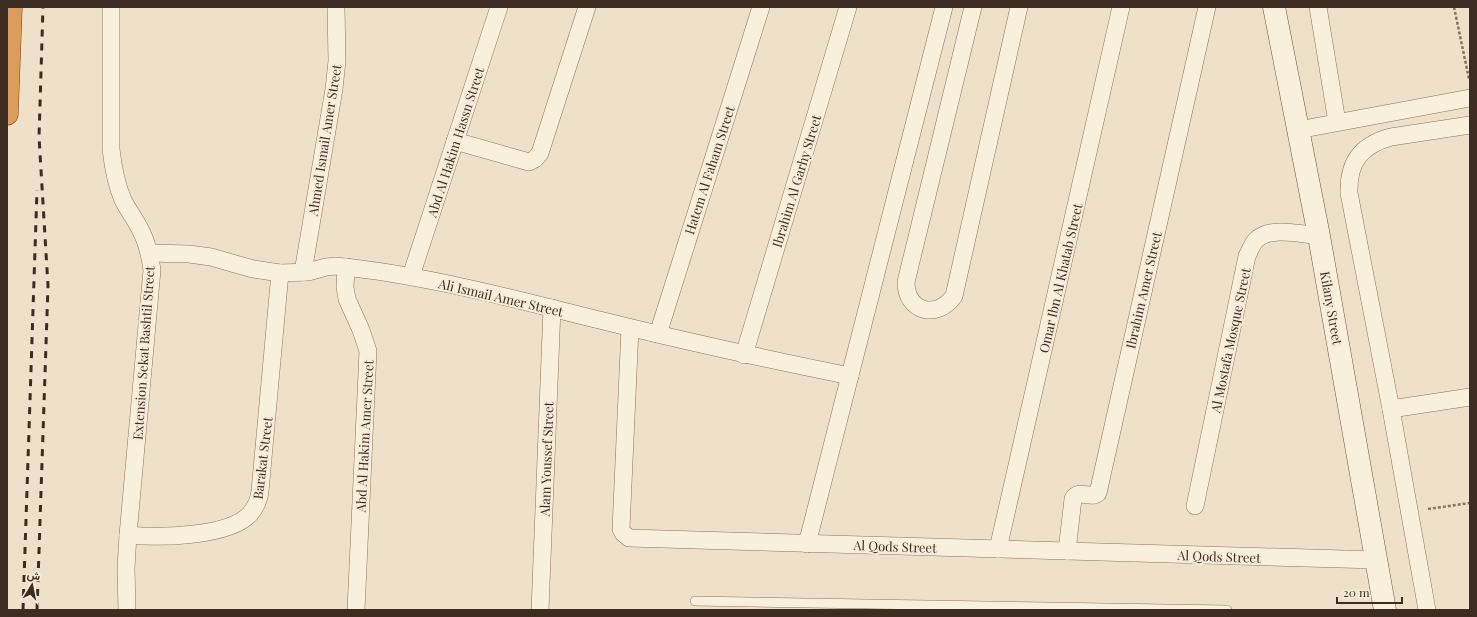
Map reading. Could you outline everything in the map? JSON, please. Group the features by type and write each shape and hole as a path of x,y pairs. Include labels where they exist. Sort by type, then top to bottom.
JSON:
{"highway":[{"path":"7,114 12,7"}],"street":[{"name":"Extension Sekat Bashtil Street","path":"111,7 112,166 123,200 140,229 150,253 152,270 128,535 126,568 127,610"},
{"name":"Ahmed Ismail Amer Street","path":"303,272 334,89 337,61 336,7"},
{"name":"Abd Al Hakim Hassn Street","path":"411,276 499,7"},
{"path":"455,141 529,162 535,159 540,153 587,7"},
{"name":"Hatem Al Faham Street","path":"658,334 761,7"},
{"name":"Ibrahim Al Garhy Street","path":"744,355 848,7"},
{"path":"807,544 944,7"},
{"path":"973,7 906,282 906,290 914,304 928,311 943,308 950,303 954,296 1019,7"},
{"name":"Omar Ibn Al Khatab Street","path":"998,549 1121,7"},
{"name":"Ibrahim Amer Street","path":"1067,551 1073,499 1078,494 1093,496 1098,493 1207,7"},
{"name":"Kilany Street","path":"1274,7 1319,236 1385,610"},
{"path":"1318,7 1337,122"},
{"path":"1298,130 1470,98"},
{"path":"1427,610 1391,409 1349,193 1349,181 1350,171 1355,160 1370,145 1380,140 1470,125"},
{"name":"Al Mostafa Mosque Street","path":"1195,506 1247,256 1254,241 1264,234 1279,232 1319,236"},
{"name":"Ali Ismail Amer Street","path":"150,253 210,257 280,273 303,272 326,267 346,267 411,276 552,308 744,355 850,376"},
{"name":"Abd Al Hakim Amer Street","path":"346,267 345,287 347,299 361,330 368,351 356,610"},
{"name":"Barakat Street","path":"128,535 148,537 173,536 223,528 242,521 255,508 260,492 280,273"},
{"name":"Alam Youssef Street","path":"540,610 552,308"},
{"name":"Al Qods Street","path":"630,328 622,529 626,536 633,540 1376,560"},
{"path":"1391,409 1470,397"}],"lane":[{"path":"695,601 1227,610"}],"path":[{"path":"1454,7 1470,86"},
{"path":"1409,512 1470,503"}],"railway":[{"path":"37,610 48,286 39,137 43,7"},
{"path":"23,610 37,190"}]}
